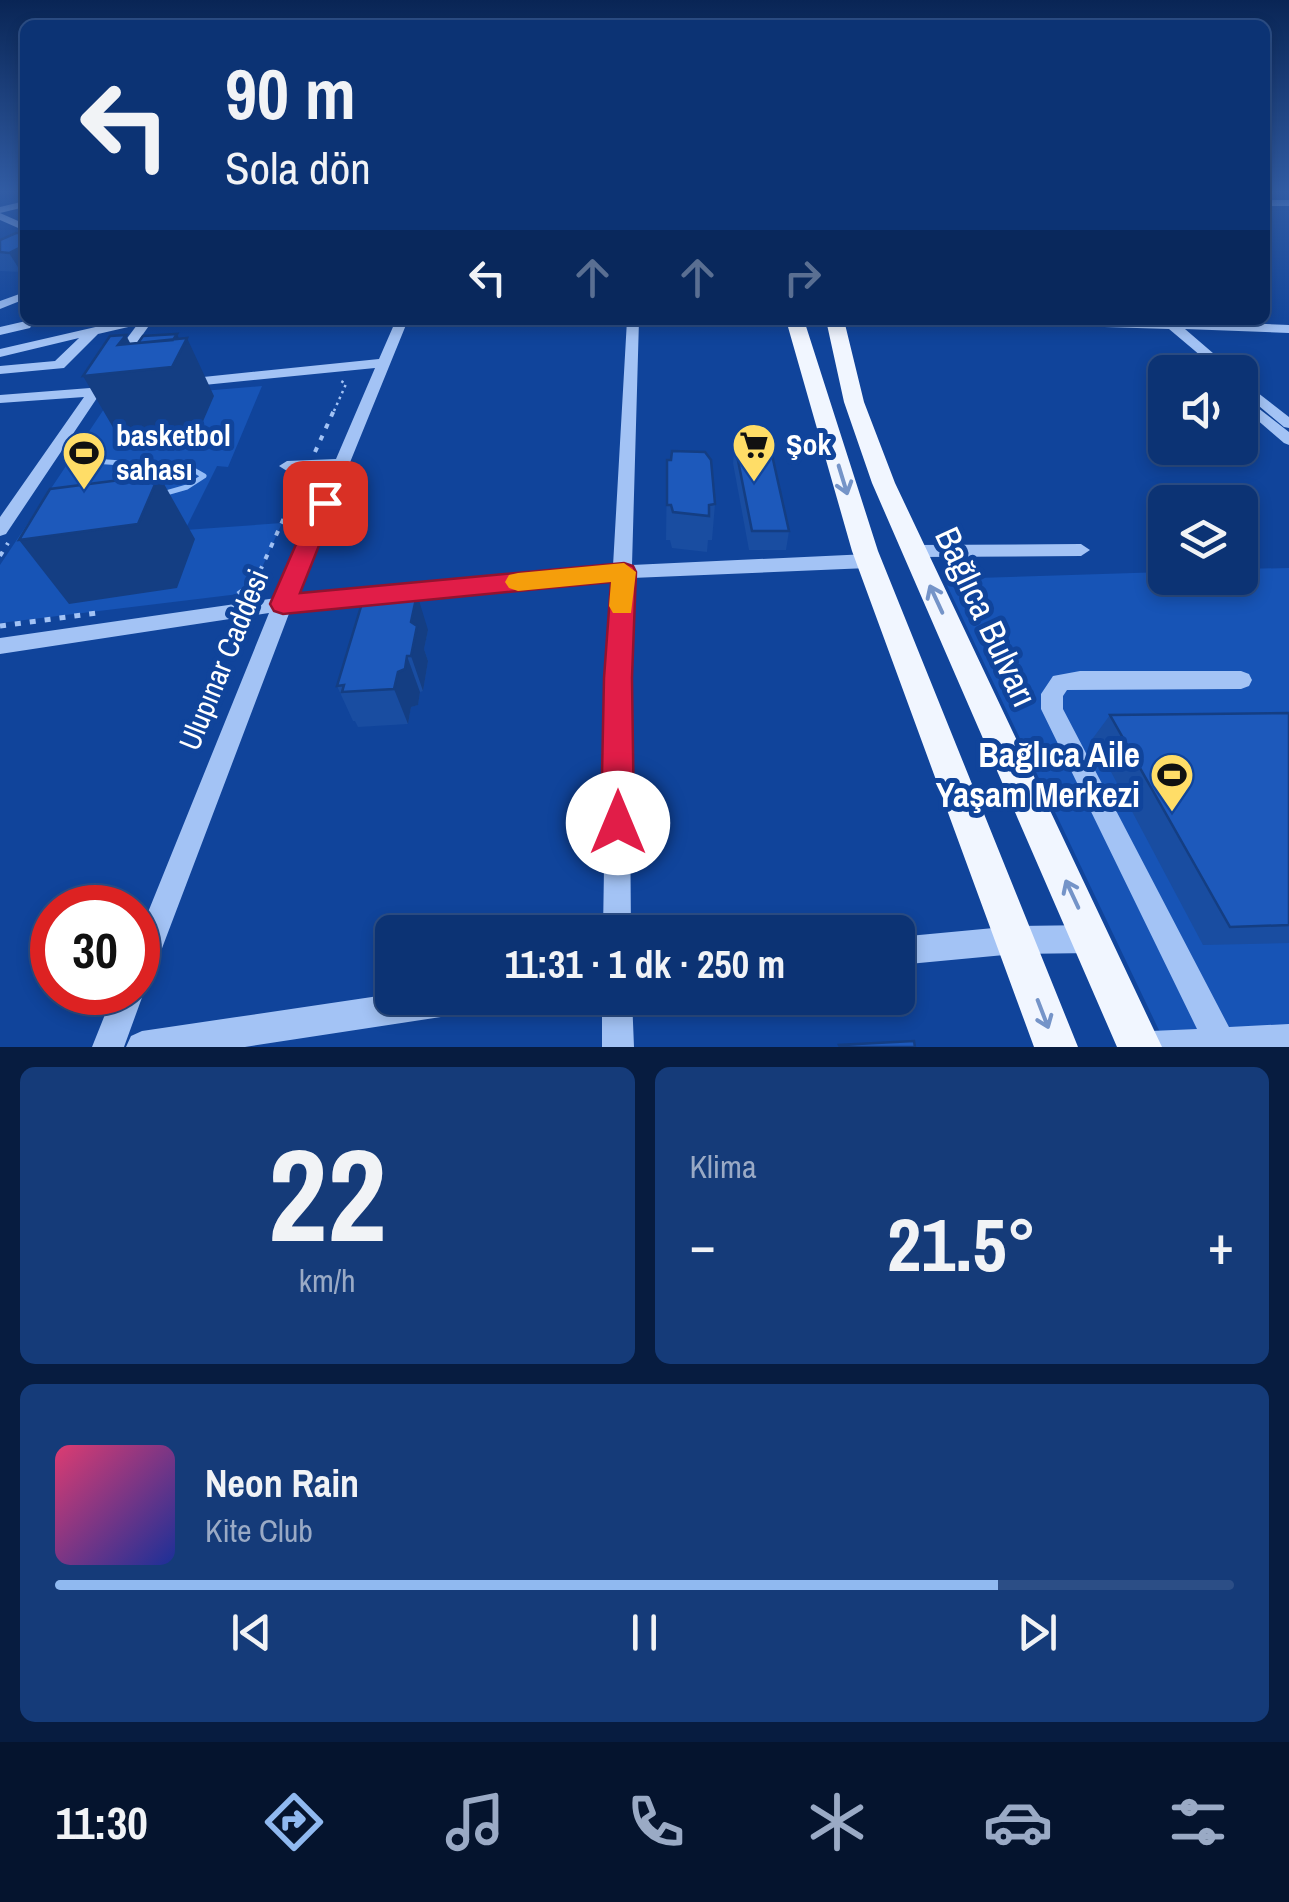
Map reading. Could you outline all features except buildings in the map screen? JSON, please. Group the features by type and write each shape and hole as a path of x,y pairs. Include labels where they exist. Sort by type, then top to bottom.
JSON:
{"main road":[{"path":"796,325 868,560 1056,1047"},
{"name":"Bağlıca Bulvarı","path":"833,325 861,423 914,551 1140,1047"}],"street":[{"path":"0,330 26,325"},
{"path":"0,352 121,325"},
{"path":"5,535 141,325"},
{"name":"Ulupınar Caddesi","path":"160,916 283,604 400,325"},
{"path":"617,915 618,678 634,325"},
{"path":"1163,325 1193,355"},
{"path":"1164,325 1205,355"},
{"path":"1246,325 1289,326"},
{"path":"0,370 59,366 94,331"},
{"path":"171,384 382,363"},
{"path":"0,399 133,388"},
{"path":"1258,397 1289,424"},
{"path":"1258,413 1289,440"},
{"path":"286,466 341,464"},
{"path":"914,551 1080,550"},
{"path":"0,646 283,604 624,572 868,560"},
{"path":"1220,1043 1052,709 1052,694 1061,682 1080,680 1241,680"},
{"path":"915,949 1016,940 1093,940"},
{"path":"142,1047 375,1012"},
{"path":"108,1047 120,1015"},
{"path":"617,1015 618,1047"},
{"path":"1151,1047 1289,1040"}],"path":[{"path":"221,596 240,594 256,581 346,384 330,379"},
{"path":"0,556 5,535"},
{"path":"0,626 110,611"}],"shaded area":[{"path":"262,386 228,467 217,466 185,530 282,523 256,581 239,594 0,623 0,565 108,403 118,398"},
{"name":"Bağlıca Aile Yaşam Merkezi","path":"1289,568 1289,1047 1167,1047 944,579 1148,573 1148,595 1258,595 1258,569"}],"waterway":[{"path":"80,460 190,468 204,476 187,487 166,493"}],"slow traffic":[{"path":"518,582 624,572 622,606"}],"place":[{"name":"Şok","path":"754,483"},
{"name":"basketbol sahası","path":"84,491"},
{"name":"Bağlıca Aile Yaşam Merkezi","path":"1172,813"}],"route":[{"path":"325,503 283,604 624,572 618,678 618,823"}]}
